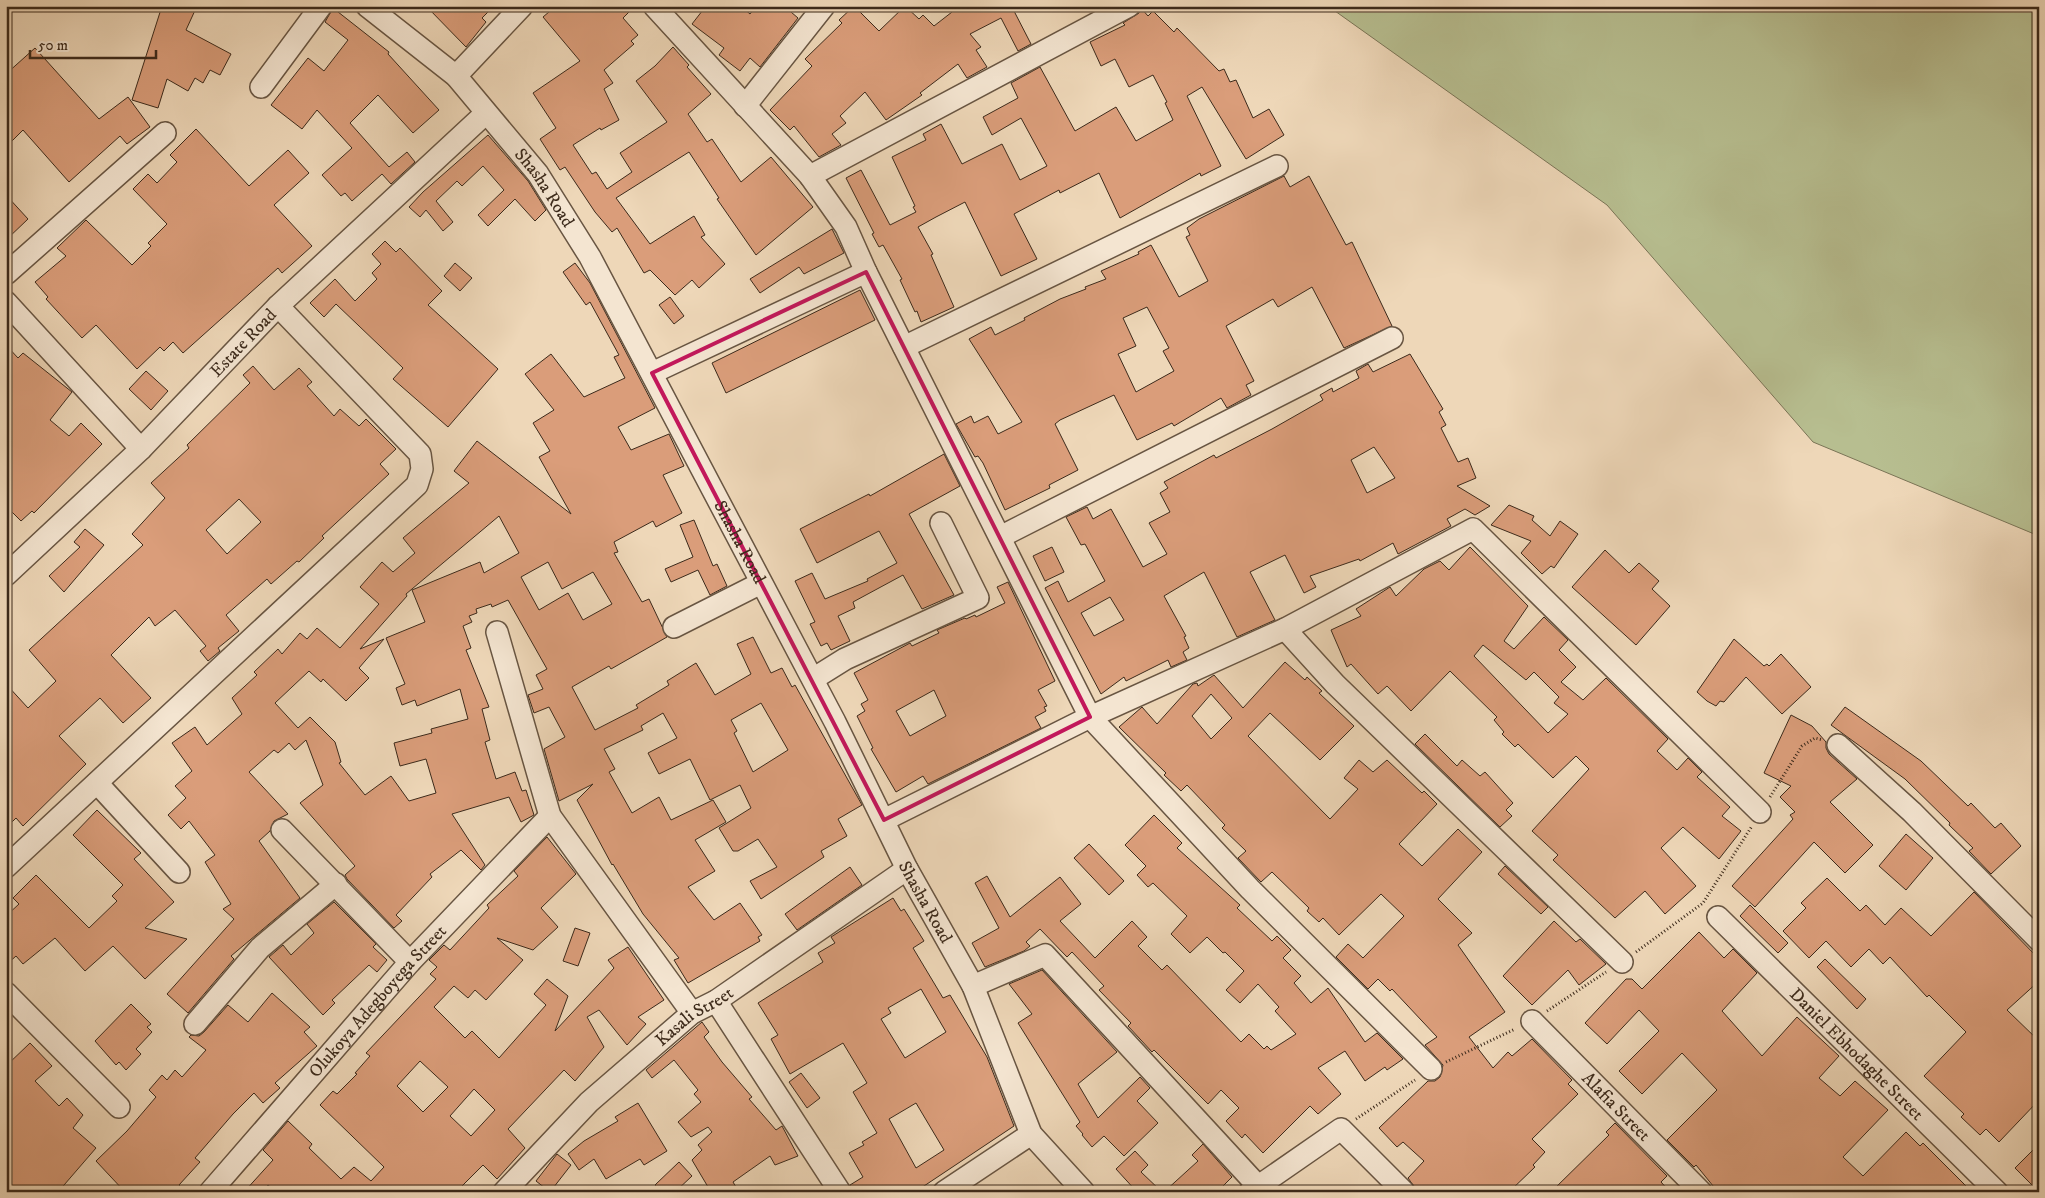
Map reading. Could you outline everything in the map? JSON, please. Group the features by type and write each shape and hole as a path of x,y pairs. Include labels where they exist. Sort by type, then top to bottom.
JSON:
{"street":[{"path":"261,87 321,6"},
{"name":"Shasha Road","path":"368,6 456,76 538,174 590,257 813,679 907,869 973,986 1031,1134"},
{"path":"456,76 522,6"},
{"path":"745,106 824,6"},
{"path":"810,176 1129,6"},
{"path":"666,10 745,106 810,176 846,226 866,272 1090,717 1250,890 1431,1069"},
{"name":"Estate Road","path":"10,566 141,449 278,306 486,113"},
{"path":"6,274 165,134"},
{"path":"904,347 1277,166"},
{"path":"652,374 866,272"},
{"path":"6,302 141,449"},
{"path":"6,867 417,485 422,469 420,454 278,306"},
{"path":"1000,537 1392,338"},
{"path":"813,679 845,659 978,598 942,522"},
{"path":"884,820 1090,717 1285,629 1473,529 1760,812"},
{"path":"674,627 761,583"},
{"path":"1285,629 1335,684 1622,962"},
{"path":"497,632 550,816 692,1013"},
{"path":"1838,745 1912,812 2039,940"},
{"path":"97,784 179,872"},
{"name":"Olukoya Adegboyega Street","path":"210,1192 410,962 550,816"},
{"path":"282,830 410,962"},
{"name":"Kasali Street","path":"504,1192 589,1102 692,1013 716,1001 907,869"},
{"path":"195,1024 260,948 336,884"},
{"name":"Daniel Ebhodaghe Street","path":"1718,917 1996,1192"},
{"path":"973,986 1045,955 1253,1188 1341,1129 1404,1192"},
{"path":"6,993 119,1107"},
{"path":"716,1001 840,1192"},
{"name":"Alafia Street","path":"1532,1021 1701,1192"},
{"path":"944,1192 1031,1134 1084,1192"}],"path":[{"path":"1532,1021 1622,962 1703,903 1802,746 1815,738 1838,745"}],"highlighted area":[{"path":"866,272 1090,717 884,820 652,373"}],"green space":[{"path":"1328,6 2039,6 2039,536 1813,442 1607,205"}],"building":[{"path":"162,6 197,6 186,30 231,54 220,75 210,70 203,83 195,78 188,91 167,79 158,108 132,100"},
{"path":"426,6 494,6 482,18 486,22 466,47"},
{"path":"556,6 635,6 623,18 638,35 631,41 634,44 604,70 613,83 604,89 619,120 601,130 600,128 573,145 592,174 596,172 607,189 632,172 620,153 667,122 636,81 655,66 673,47 689,65 687,67 711,94 688,114 707,142 712,139 741,182 771,157 813,207 756,255 717,199 719,198 689,152 616,198 650,244 694,216 705,235 701,237 725,264 699,288 692,280 675,295 650,270 644,273 617,228 612,232 595,212 565,167 560,170 540,139 556,128 533,93 580,61 543,17"},
{"path":"706,6 741,6 750,14 756,6 784,6 798,18 760,67 750,58 740,71 719,55 724,48 692,24"},
{"path":"854,6 879,31 905,6 919,19 923,15 934,26 952,12 950,6 1024,6 1014,11 1031,44 1018,51 1001,18 970,34 981,47 976,50 987,67 967,78 958,64 920,93 922,95 886,120 865,92 840,116 846,123 832,134 841,145 819,157 794,126 790,130 770,110 812,66 805,59 842,23 839,20"},
{"path":"333,8 389,52 388,54 439,110 413,133 378,95 350,123 389,167 407,152 415,162 391,184 382,174 352,201 345,193 341,196 322,175 352,148 317,110 302,129 271,105 308,58 324,71 348,40 325,22"},
{"path":"1141,8 1148,16 1153,11 1174,32 1177,28 1219,71 1224,69 1230,82 1236,80 1253,118 1269,109 1284,135 1246,159 1202,87 1187,96 1221,166 1201,176 1200,173 1120,218 1099,173 1060,193 1059,190 1014,214 1037,259 1001,276 965,202 918,227 933,254 931,255 954,307 921,322 900,280 902,279 883,245 879,247 872,234 874,233 846,178 861,170 890,225 916,212 892,157 926,140 923,134 941,124 962,164 1002,144 1020,180 1047,166 1021,118 992,135 983,117 1018,98 1011,83 1040,67 1075,131 1116,107 1136,141 1173,120 1165,103 1167,102 1153,75 1129,87 1115,59 1101,66 1090,42 1125,25 1123,23 1139,13"},
{"path":"35,48 99,119 128,97 150,127 127,144 120,136 69,182 23,130 6,147 6,74"},
{"path":"196,129 249,186 288,150 309,173 274,205 312,246 282,273 278,268 183,353 173,342 164,351 160,347 137,369 96,325 82,338 46,299 48,297 35,282 66,256 57,248 86,220 132,265 151,246 148,243 167,224 133,189 148,174 157,183 177,162 170,155"},
{"path":"488,135 528,181 546,210 535,221 515,199 488,226 478,215 504,190 483,166 462,186 457,181 436,201 453,222 443,231 426,210 420,217 409,207 423,192"},
{"path":"1284,176 1290,187 1309,176 1346,245 1352,242 1392,326 1344,348 1312,287 1278,307 1273,299 1226,326 1254,381 1246,385 1251,395 1227,408 1221,398 1174,426 1172,423 1137,440 1114,395 1060,420 1055,424 1078,470 1049,485 1050,488 1005,510 983,463 978,456 975,457 956,424 971,416 974,423 988,416 998,434 1022,422 969,339 991,327 995,335 1060,299 1106,279 1101,271 1139,254 1138,252 1151,245 1179,297 1208,281 1186,237 1190,235 1187,228 1199,219","holes":["1147,307 1169,348 1163,351 1174,371 1136,392 1118,354 1136,346 1123,318"]},
{"path":"6,195 28,219 6,240"},
{"path":"832,229 844,253 804,274 799,267 760,293 750,279"},
{"path":"385,241 396,252 400,248 442,291 428,305 498,369 448,427 393,379 403,368 336,304 324,317 310,303 335,279 355,301 377,279 372,273 381,264 372,254"},
{"path":"455,263 472,278 460,291 444,276"},
{"path":"575,263 590,283 655,408 618,427 631,450 669,434 684,466 663,475 682,513 656,527 653,521 614,542 618,552 614,553 642,602 649,599 667,637 611,669 609,666 572,687 595,730 638,708 636,705 669,685 667,681 696,663 715,695 751,674 737,644 753,637 771,673 782,668 792,687 795,685 862,805 838,819 847,836 821,851 824,857 761,899 750,881 777,867 758,839 738,851 733,851 719,828 751,808 740,785 710,800 690,759 659,774 648,753 677,738 663,713 641,726 643,730 604,749 615,769 609,772 632,813 659,797 671,820 713,800 726,822 695,840 715,871 688,887 714,920 740,903 762,935 758,937 760,941 688,983 674,960 679,958 643,914 612,865 577,800 593,784 559,801 544,749 565,737 549,707 534,713 528,695 543,689 536,675 547,669 508,600 492,607 491,604 476,609 477,613 469,616 472,622 463,626 471,648 466,650 489,707 482,709 490,740 485,742 496,779 515,772 522,791 526,790 534,815 521,822 509,797 452,814 485,865 481,870 461,850 430,874 432,877 396,915 402,921 394,928 347,879 345,875 355,866 300,803 323,785 306,740 295,750 289,743 278,753 274,750 249,772 288,814 274,821 270,831 259,841 300,898 231,956 234,959 188,1013 167,994 234,919 223,909 231,904 205,862 215,855 189,821 181,829 168,815 186,798 175,786 192,771 172,743 195,727 207,745 242,714 232,698 257,675 254,672 278,649 282,654 300,633 307,639 317,628 340,648 379,604 360,587 382,562 393,572 415,553 403,538 469,483 454,471 477,441 571,514 539,457 550,451 533,423 554,410 525,374 551,354 584,397 625,378 614,357 619,355 590,302 586,305 563,272","holes":["499,516 519,553 484,573 480,562 412,590 425,622 386,638 405,684 396,688 402,705 415,700 417,706 460,689 468,719 431,729 432,733 394,743 400,766 426,759 436,793 409,801 391,776 365,795 339,763 341,762 335,742 310,717 298,728 275,703 309,671 321,682 323,679 346,701 369,678 359,668 384,639 360,649 407,596 406,594","548,562 562,589 593,572 612,604 583,620 568,593 539,610 521,577","761,703 788,750 753,772 734,733 737,731 731,720"]},
{"path":"860,290 875,320 726,393 712,363"},
{"path":"670,297 684,316 674,324 659,305"},
{"path":"6,345 18,358 23,353 72,392 50,420 69,436 81,423 102,444 34,513 32,511 21,521 6,506"},
{"path":"1410,354 1443,409 1439,412 1446,425 1441,428 1458,462 1468,458 1476,478 1457,486 1490,506 1475,515 1465,509 1447,519 1451,526 1398,554 1393,543 1360,561 1359,559 1310,576 1316,587 1304,593 1285,555 1250,572 1275,620 1237,637 1204,572 1164,596 1186,636 1184,637 1189,648 1183,652 1187,660 1171,667 1168,660 1126,681 1124,677 1101,694 1045,588 1058,581 1068,602 1105,581 1085,544 1081,545 1066,517 1087,507 1093,519 1111,509 1143,567 1167,554 1149,523 1170,512 1160,493 1168,488 1164,482 1214,455 1216,458 1323,400 1320,395 1332,388 1333,392 1359,378 1356,371 1368,364 1373,372","holes":["1374,447 1395,478 1367,493 1351,460","1110,597 1124,620 1094,636 1081,613"]},
{"path":"253,366 274,390 299,368 312,382 307,386 334,416 340,409 359,426 366,419 396,449 380,464 389,474 322,536 324,538 299,562 297,561 271,584 267,579 226,615 239,631 218,648 220,651 208,661 200,651 206,646 175,610 155,626 149,617 111,655 151,698 123,723 100,698 59,736 86,764 23,826 16,818 6,828 6,684 28,708 56,681 29,650 143,545 132,534 165,498 151,483 189,448 187,445 250,383 243,375","holes":["239,499 261,522 227,554 206,530"]},
{"path":"146,371 168,391 151,410 129,389"},
{"path":"944,454 960,486 909,514 954,595 922,609 903,575 853,602 855,608 838,616 850,641 831,650 827,643 821,646 810,624 815,622 795,581 812,573 825,599 868,581 867,579 897,563 879,531 817,563 800,529 869,494 870,496"},
{"path":"1509,505 1534,516 1532,520 1550,536 1560,521 1578,534 1554,568 1551,566 1542,574 1521,553 1531,541 1491,525"},
{"path":"694,520 713,566 717,564 727,586 710,595 698,570 671,582 665,569 693,557 680,525"},
{"path":"85,529 104,545 64,592 49,576 80,547 74,542"},
{"path":"1052,547 1064,572 1045,581 1033,556"},
{"path":"1470,547 1528,606 1504,641 1514,649 1544,617 1568,640 1559,650 1576,667 1561,682 1583,700 1606,678 1668,739 1657,751 1677,770 1688,758 1702,772 1697,777 1730,807 1722,816 1741,831 1719,859 1683,827 1661,848 1696,886 1665,914 1645,891 1615,918 1553,860 1558,855 1532,831 1589,769 1576,756 1553,778 1518,744 1515,747 1502,734 1504,732 1494,720 1497,717 1450,671 1411,711 1387,686 1378,694 1351,664 1347,667 1331,630 1361,616 1356,609 1390,587 1396,596 1424,569 1440,561 1449,570","holes":["1483,645 1526,680 1534,672 1559,697 1554,703 1568,714 1548,733 1474,656"]},
{"path":"1605,550 1629,573 1639,563 1659,581 1652,589 1670,606 1636,645 1572,587"},
{"path":"1008,582 1055,681 1038,690 1047,706 1044,707 1046,711 1035,717 1041,728 928,784 923,776 896,792 871,749 873,748 857,716 865,711 861,704 868,700 854,673 910,643 912,646 939,633 937,630 965,618 975,615 976,617 1005,603 997,587","holes":["934,690 946,716 910,736 896,711"]},
{"path":"1734,639 1764,666 1767,664 1769,666 1781,654 1811,687 1782,714 1746,677 1724,702 1720,701 1716,706 1707,701 1697,692"},
{"path":"1285,662 1305,680 1307,677 1322,691 1319,693 1354,726 1320,760 1270,713 1248,736 1330,819 1358,789 1344,778 1359,760 1373,772 1387,760 1422,793 1424,791 1437,804 1399,844 1422,866 1458,829 1482,852 1438,899 1472,933 1458,945 1505,1012 1469,1037 1493,1068 1508,1052 1512,1056 1532,1039 1572,1080 1568,1084 1578,1094 1532,1139 1545,1152 1533,1165 1535,1167 1509,1192 1418,1192 1408,1178 1424,1161 1403,1142 1397,1147 1379,1128 1428,1081 1435,1081 1440,1077 1443,1065 1425,1045 1437,1037 1392,989 1390,991 1378,979 1368,989 1336,957 1348,944 1363,958 1404,916 1381,894 1339,935 1323,918 1319,922 1307,911 1309,908 1272,872 1261,882 1238,858 1246,851 1222,828 1225,825 1187,785 1181,791 1164,775 1166,773 1119,727 1142,707 1157,724 1193,684 1197,683 1198,686 1214,675 1243,708","holes":["1211,694 1232,718 1211,739 1192,716"]},
{"path":"1845,707 1921,761 1968,806 1971,803 1995,828 2001,823 2021,846 1991,874 1969,851 1973,848 1905,779 1831,725"},
{"path":"1791,715 1812,726 1826,742 1829,754 1857,779 1830,802 1873,845 1845,873 1814,842 1755,907 1732,886 1793,819 1790,815 1795,812 1780,797 1791,786 1764,773"},
{"path":"1425,734 1457,766 1462,760 1480,776 1485,772 1513,803 1506,810 1512,816 1500,827 1415,744"},
{"path":"97,810 141,853 134,859 174,902 145,928 187,939 145,979 113,946 85,971 55,938 23,964 16,956 6,965 6,916 19,904 13,898 36,875 89,928 117,901 112,896 123,885 73,835"},
{"path":"1154,815 1182,843 1177,848 1240,905 1237,908 1272,941 1277,936 1291,950 1283,958 1301,976 1294,983 1311,1003 1328,988 1365,1042 1377,1033 1403,1059 1387,1070 1385,1067 1365,1081 1345,1051 1318,1068 1341,1094 1318,1114 1310,1106 1263,1153 1245,1134 1242,1138 1226,1121 1239,1108 1221,1090 1208,1104 1154,1050 1152,1052 1128,1026 1131,1023 1099,990 1104,986 1072,952 1067,957 1040,929 1026,942 1030,946 1024,951 985,967 972,943 999,928 975,883 987,876 1010,917 1060,877 1081,904 1060,921 1095,958 1132,921 1147,937 1138,946 1162,970 1167,965 1241,1042 1249,1034 1264,1049 1267,1046 1271,1050 1296,1034 1275,1011 1279,1007 1258,984 1240,1003 1226,990 1244,971 1207,937 1190,953 1171,934 1187,916 1153,883 1148,887 1137,875 1146,866 1125,845"},
{"path":"1906,834 1933,858 1906,890 1879,866"},
{"path":"547,837 576,874 541,908 558,927 533,950 497,938 523,960 486,1000 475,990 468,998 454,986 434,1007 465,1038 472,1031 499,1058 546,1005 534,994 547,979 568,996 555,1031 614,968 608,960 628,947 664,1000 638,1017 646,1024 627,1045 599,1010 587,1017 604,1047 575,1081 564,1070 508,1129 525,1148 497,1179 483,1165 456,1192 276,1192 268,1185 262,1192 244,1192 273,1160 263,1150 288,1121 312,1144 309,1148 341,1179 354,1167 371,1181 384,1167 320,1105 333,1091 337,1094 357,1074 355,1073 370,1056 366,1053 436,979 430,974 437,967 429,960 444,945 450,950 489,908 487,905 518,876 514,871","holes":["420,1061 448,1087 423,1112 397,1086","474,1089 495,1110 471,1136 450,1116"]},
{"path":"1089,844 1124,881 1109,895 1074,858"},
{"path":"1505,866 1548,907 1541,914 1498,874"},
{"path":"850,867 862,885 797,930 785,914"},
{"path":"1827,878 1860,911 1866,905 1885,925 1901,908 1931,936 1974,892 2039,959 2039,981 2007,1010 2039,1041 2039,1100 1999,1142 1986,1129 1980,1135 1961,1117 1964,1114 1924,1076 1966,1032 1929,995 1927,997 1890,957 1883,964 1869,949 1851,967 1826,941 1809,958 1783,931 1806,908 1801,903"},
{"path":"893,898 901,911 904,909 924,941 913,948 943,998 950,995 987,1057 1014,1126 915,1192 852,1192 850,1185 863,1177 849,1153 864,1145 862,1142 877,1133 853,1092 867,1083 843,1043 790,1074 771,1039 778,1035 758,1003 823,962 818,953 835,943 831,937","holes":["921,989 946,1032 905,1058 881,1019 891,1013 888,1008","916,1103 944,1150 916,1168 889,1119"]},
{"path":"334,902 376,944 373,947 387,960 377,972 369,965 332,1000 335,1003 323,1015 269,957 283,945 291,955 314,933 307,924"},
{"path":"1750,905 1788,943 1778,953 1740,916"},
{"path":"1554,921 1576,942 1580,939 1606,964 1579,985 1568,970 1532,1005 1503,976"},
{"path":"575,928 590,933 578,966 563,961"},
{"path":"1699,932 1724,958 1733,949 1757,973 1722,1011 1762,1056 1797,1017 1839,1056 1819,1078 1840,1096 1855,1081 1888,1110 1843,1157 1863,1176 1906,1132 1920,1146 1923,1143 1972,1192 1718,1192 1696,1165 1694,1167 1667,1140 1717,1090 1682,1053 1642,1094 1619,1071 1659,1031 1639,1010 1607,1044 1585,1023 1626,979 1632,979 1642,989"},
{"path":"1825,959 1866,999 1857,1009 1817,967"},
{"path":"1042,970 1117,1052 1078,1084 1098,1118 1140,1077 1150,1088 1137,1101 1158,1123 1124,1156 1104,1136 1092,1147 1082,1135 1076,1126 1080,1122 1018,1023 1032,1014 1009,984"},
{"path":"272,993 310,1027 304,1032 317,1046 275,1083 280,1088 263,1103 254,1093 233,1114 195,1158 200,1162 179,1185 186,1192 125,1192 96,1161 127,1131 156,1097 149,1090 162,1075 167,1080 175,1070 182,1077 206,1050 189,1037 191,1035 199,1036 204,1032 228,1005 248,1022"},
{"path":"131,1004 151,1024 147,1027 152,1032 136,1049 141,1054 126,1070 119,1062 116,1065 95,1041"},
{"path":"702,1022 709,1032 704,1037 722,1062 752,1097 749,1099 776,1130 782,1126 798,1156 775,1165 770,1156 733,1182 739,1192 711,1192 692,1160 702,1150 698,1145 712,1132 708,1127 691,1137 678,1122 701,1102 694,1094 698,1090 674,1060 652,1078 646,1070"},
{"path":"30,1043 52,1066 35,1081 59,1106 67,1098 83,1115 73,1128 96,1148 58,1192 6,1192 6,1066"},
{"path":"801,1073 820,1098 807,1108 789,1082"},
{"path":"638,1103 667,1151 644,1165 640,1159 606,1179 594,1159 579,1170 568,1154 584,1141 618,1121 615,1117"},
{"path":"1615,1123 1667,1176 1661,1182 1670,1192 1551,1192 1609,1135 1606,1132"},
{"path":"1203,1144 1232,1177 1217,1192 1164,1192 1198,1161 1192,1155"},
{"path":"2039,1144 2039,1192 2015,1168"},
{"path":"1135,1151 1148,1165 1141,1172 1162,1192 1137,1192 1116,1169"},
{"path":"557,1154 571,1165 550,1192 536,1181"},
{"path":"679,1162 692,1176 675,1192 661,1192 655,1185"}]}
